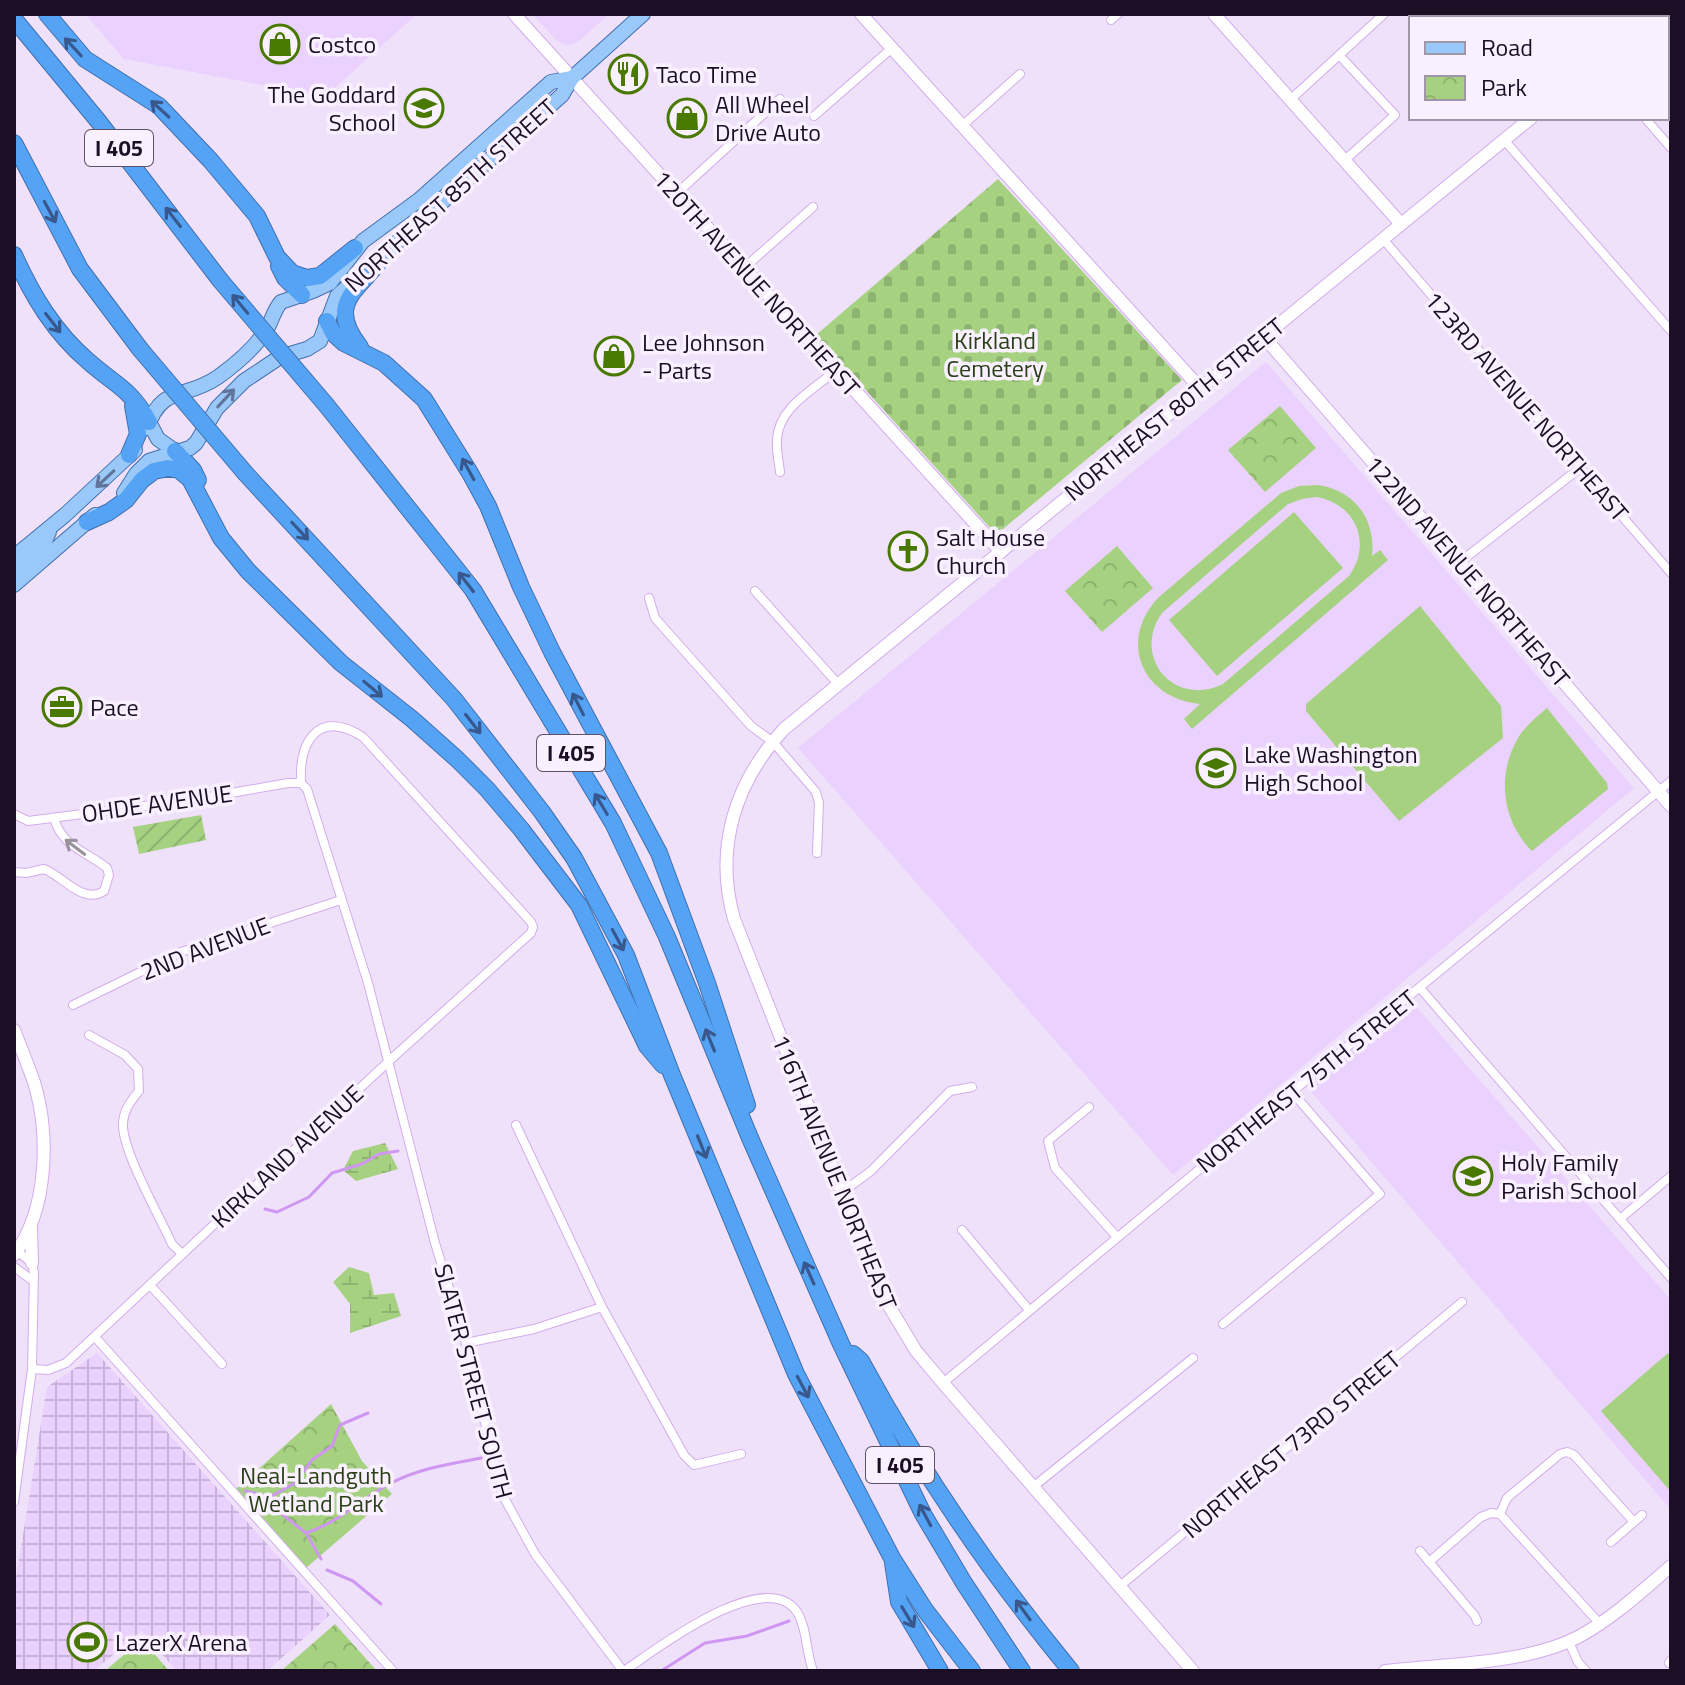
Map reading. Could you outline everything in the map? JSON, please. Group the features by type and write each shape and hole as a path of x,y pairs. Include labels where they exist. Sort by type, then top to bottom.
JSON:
{"highway":[{"path":"47,14 85,59 159,106 200,150 257,216 277,257 279,268 302,295"},
{"name":"I 405","path":"14,19 99,122 220,280 327,406 473,590 613,823 667,937 750,1138 841,1344 923,1514 1022,1671"},
{"name":"I 405","path":"14,143 80,269 140,349 246,474 454,699 574,858 626,955 672,1075 796,1374 892,1558 932,1619 972,1671"},
{"path":"277,257 292,273 314,278 355,248"},
{"path":"364,352 347,331 343,318 345,306 388,250"},
{"path":"14,255 29,289 57,329 89,362 130,393 149,422"},
{"path":"327,321 333,333 344,343 384,363 411,386 437,417 488,506 558,666 659,853 707,983 750,1115 750,1138"},
{"path":"109,377 133,405 136,414 138,434 129,455"},
{"path":"175,451 193,470 206,506"},
{"path":"87,522 126,500 154,471 168,468 179,470 190,479 221,538 257,580 341,663 450,752 521,829 579,905 647,1046 672,1075"},
{"path":"841,1344 861,1361 953,1515 1036,1629 1071,1671"},
{"path":"892,1558 899,1602 940,1671"}],"main road":[{"name":"NORTHEAST 85TH STREET","path":"14,585 87,522 119,499 142,467 196,443 217,408 244,381 280,357 307,349 320,341 337,296 562,95 572,78 643,14"},
{"name":"NORTHEAST 85TH STREET","path":"14,557 51,528 129,455 141,442 154,408 164,399 200,387 233,364 265,332 281,302 330,283 355,248 419,200 551,82 572,78"},
{"path":"302,295 316,305 327,321"},
{"path":"149,422 158,439 175,451"},
{"path":"14,573 40,553 51,528"}],"street":[{"name":"120TH AVENUE NORTHEAST","path":"514,14 1001,552"},
{"path":"861,14 1200,388"},
{"path":"1214,14 1401,224"},
{"path":"1290,100 1384,14"},
{"path":"814,116 892,48"},
{"path":"1340,56 1395,115 1345,160"},
{"path":"963,125 1020,74"},
{"path":"676,194 780,99"},
{"name":"NORTHEAST 80TH STREET","path":"733,813 751,772 773,742 838,684 1529,120"},
{"path":"1647,120 1671,148"},
{"path":"1505,141 1671,331"},
{"path":"744,268 813,207"},
{"name":"123RD AVENUE NORTHEAST","path":"1383,239 1671,573"},
{"name":"122ND AVENUE NORTHEAST","path":"1264,337 1671,806"},
{"path":"780,472 777,439 781,422 791,407 836,370"},
{"path":"1460,562 1580,468"},
{"path":"755,591 838,684"},
{"path":"649,598 655,618 751,726 773,742 816,792 819,803 817,853"},
{"name":"KIRKLAND AVENUE","path":"32,1369 48,1370 66,1363 523,940 533,927 363,737 348,728 334,726 320,730 303,749 301,783"},
{"name":"NORTHEAST 75TH STREET","path":"943,1383 1671,781"},
{"name":"OHDE AVENUE","path":"14,814 28,821 301,783"},
{"name":"SLATER STREET SOUTH","path":"301,783 307,789 368,983 507,1505 540,1562 623,1671"},
{"name":"116TH AVENUE NORTHEAST","path":"733,813 725,859 731,909 841,1193 895,1319 943,1383 1193,1671"},
{"path":"14,872 44,869 84,894 95,895 104,891 109,875 107,868 67,841 57,831 54,818"},
{"name":"2ND AVENUE","path":"73,1005 181,952 341,900"},
{"path":"1420,988 1671,1278"},
{"path":"14,1030 34,1083 42,1129 38,1197 30,1225 16,1253 32,1263"},
{"path":"89,1035 125,1055 138,1069 139,1091 127,1105 123,1118 126,1143 172,1244 182,1254"},
{"path":"841,1193 871,1171 950,1091 972,1087"},
{"path":"1223,1324 1380,1194 1292,1092"},
{"path":"1089,1107 1048,1141 1055,1168 1117,1237"},
{"path":"516,1125 602,1307 684,1455 694,1465 741,1454"},
{"path":"1620,1219 1671,1176"},
{"path":"14,1502 32,1369 30,1225"},
{"path":"962,1230 1029,1310"},
{"path":"14,1267 32,1280"},
{"path":"150,1285 222,1364"},
{"name":"NORTHEAST 73RD STREET","path":"1120,1586 1462,1302"},
{"path":"466,1343 534,1329 602,1307"},
{"path":"95,1337 393,1671"},
{"path":"1033,1487 1193,1358"},
{"path":"1500,1514 1507,1498 1560,1454 1567,1452 1574,1455 1634,1522"},
{"path":"1429,1562 1481,1517 1500,1514 1600,1624"},
{"path":"1611,1542 1642,1515"},
{"path":"1420,1551 1477,1621"},
{"path":"1385,1671 1523,1656 1569,1642 1600,1624 1671,1566"},
{"path":"623,1671 712,1614 746,1602 776,1598 791,1605 799,1615 813,1671"},
{"path":"1569,1642 1586,1671"}],"shaded area":[{"name":"Costco","path":"85,14 417,14 325,97 124,59"},
{"path":"532,14 609,14 578,42 568,46 557,41"},
{"name":"Lake Washington High School","path":"1266,362 1634,788 1173,1175 798,748"},
{"name":"Holy Family Parish School","path":"1412,1002 1671,1300 1671,1510 1307,1087"},
{"path":"97,1353 330,1615 267,1671 177,1671 141,1631 94,1671 14,1671 14,1590 47,1387"}],"green space":[{"name":"Kirkland Cemetery","path":"998,179 1182,380 1003,529 993,531 816,335"},
{"path":"1280,406 1316,448 1265,492 1228,450"},
{"path":"1299,486 1331,488 1352,500 1360,508 1370,530 1372,556 1380,550 1388,560 1192,729 1184,719 1200,704 1180,700 1163,691 1150,679 1142,665 1138,648 1146,614 1159,597 1281,493","holes":["1316,497 1341,507 1356,526 1359,551 1349,576 1223,684 1205,690 1188,689 1174,684 1162,674 1152,646 1154,630 1162,613 1288,504"]},
{"path":"1294,512 1343,568 1217,676 1169,620"},
{"path":"1117,546 1153,588 1102,632 1065,591"},
{"path":"1420,606 1501,706 1503,738 1399,821 1306,711 1306,704"},
{"path":"1547,708 1607,783 1608,789 1532,851 1514,827 1509,813 1506,769 1520,735"},
{"path":"201,815 206,840 139,854 133,827"},
{"path":"385,1143 398,1169 356,1181 343,1170 353,1151"},
{"path":"349,1267 369,1273 374,1295 394,1293 401,1316 350,1333 350,1304 333,1282"},
{"path":"1668,1353 1671,1357 1671,1492 1601,1411"},
{"name":"Neal-Landguth Wetland Park","path":"331,1404 362,1461 392,1494 306,1568 236,1489"},
{"path":"335,1624 377,1671 281,1671"},
{"path":"142,1639 169,1671 105,1671"}],"waterway":[{"path":"265,1209 277,1212 309,1197 332,1173 362,1164 379,1154 398,1151"},
{"path":"245,1491 270,1497 295,1483 312,1460 332,1446 340,1425 368,1413"},
{"path":"255,1493 306,1533 402,1478 435,1467 481,1458"},
{"path":"306,1533 321,1559"},
{"path":"327,1570 353,1581 381,1604"},
{"path":"661,1671 705,1643 747,1636 789,1621"}],"place":[{"name":"Costco","path":"280,44"},
{"name":"Taco Time","path":"628,74"},
{"name":"The Goddard School","path":"424,108"},
{"name":"All Wheel Drive Auto","path":"687,118"},
{"name":"Lee Johnson - Parts","path":"614,356"},
{"name":"Salt House Church","path":"908,551"},
{"name":"Pace","path":"62,707"},
{"name":"Lake Washington High School","path":"1216,768"},
{"name":"Holy Family Parish School","path":"1473,1176"},
{"name":"LazerX Arena","path":"87,1642"}]}
